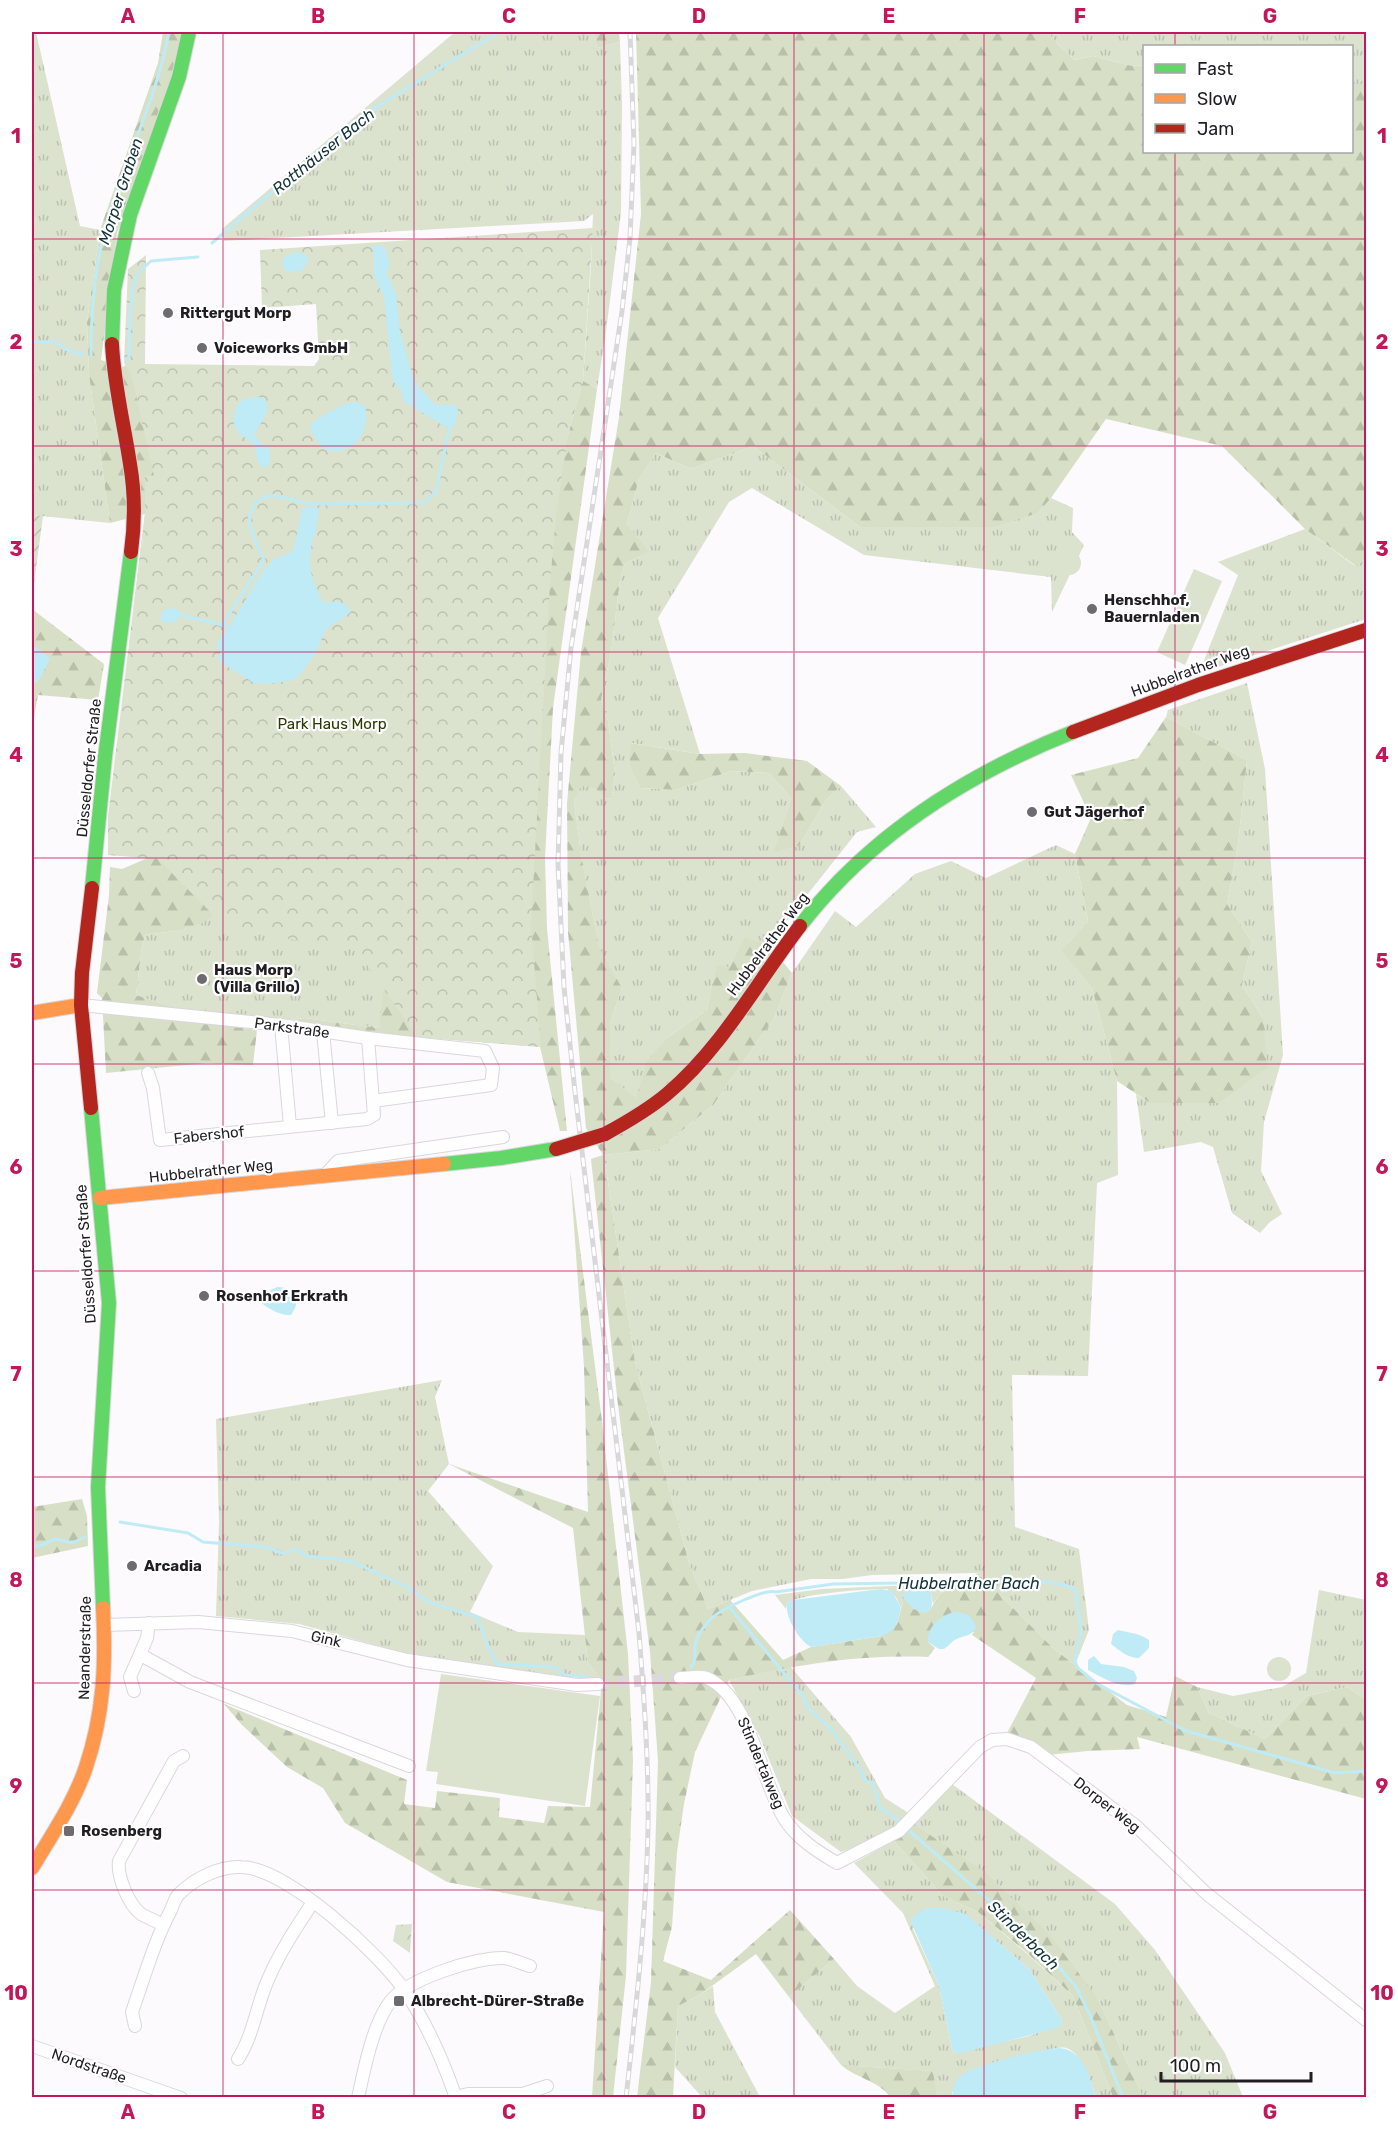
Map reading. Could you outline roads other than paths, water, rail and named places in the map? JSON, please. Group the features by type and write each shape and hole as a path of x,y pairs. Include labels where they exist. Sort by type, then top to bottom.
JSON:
{"main road":[{"name":"Düsseldorfer Straße","path":"100,1520 98,1486 109,1315 104,1233 81,1005 82,974 105,757 135,522 131,467 113,366 114,290 120,253 130,215 179,76 189,32"},
{"name":"Hubbelrather Weg","path":"100,1198 501,1158 556,1149 605,1134 652,1108 680,1084 705,1058 796,930 815,908 874,849 933,803 982,772 1017,755 1142,704 1248,667 1366,630"},
{"path":"32,1013 81,1005"},
{"name":"Neanderstraße","path":"32,1868 66,1811 86,1768 102,1706 104,1625 100,1520"}],"street":[{"name":"Parkstraße","path":"81,1005 281,1025 368,1038 485,1051 493,1068 490,1085 373,1101"},
{"path":"281,1025 290,1126"},
{"path":"323,1032 333,1123"},
{"path":"368,1038 373,1101"},
{"name":"Fabershof","path":"148,1073 153,1088 160,1140 367,1119 374,1115 373,1101"},
{"name":"Hubbelrather Weg","path":"325,1175 338,1161 503,1137"},
{"name":"Gink","path":"104,1625 198,1622 292,1631 407,1660 577,1685 598,1684"},
{"path":"134,1690 130,1677 147,1638 149,1623"},
{"path":"141,1655 190,1682 409,1766"},
{"name":"Stindertalweg","path":"680,1678 705,1677 728,1693 743,1720 784,1819 815,1850 837,1863"},
{"name":"Dorper Weg","path":"837,1863 890,1837 907,1823 980,1747 992,1740 1007,1739 1031,1747 1137,1826 1207,1894 1366,2020"},
{"path":"163,1925 140,1913 128,1896 118,1867 119,1861 174,1761 183,1756"},
{"path":"135,2026 132,2012 163,1925 178,1895 199,1879 223,1869 241,1866 263,1872 313,1902 369,1948 404,1990 439,2050 456,2097 468,2094 523,2094 547,2086"},
{"path":"238,2059 248,2044 254,2017 267,1982 290,1937 313,1902"},
{"path":"358,2097 371,2045 380,2022 390,2001 404,1990 439,1972 471,1962 506,1958 530,1966"},
{"name":"Nordstraße","path":"32,2046 181,2097"}],"water":[{"path":"371,246 384,246 385,248 390,264 386,273 396,293 400,332 413,377 419,388 436,405 454,405 458,409 455,425 449,429 403,401 402,391 396,386 392,377 384,297 374,276 374,252"},
{"path":"295,252 307,255 308,262 301,271 285,271 282,264 283,258"},
{"path":"260,397 265,399 267,408 254,434 262,445 267,446 270,450 270,462 265,468 259,463 253,444 238,432 234,423 235,409 241,402 245,399"},
{"path":"355,402 365,406 366,416 365,426 357,442 342,450 332,451 322,448 310,430 312,422 338,407"},
{"path":"302,508 319,508 315,536 311,542 310,569 323,602 343,603 351,612 325,630 316,653 297,678 267,684 254,683 217,660 221,651 217,649 218,641 261,574 274,559 293,552"},
{"path":"171,608 179,610 181,615 175,622 163,623 160,616 164,610"},
{"path":"32,647 50,658 41,677 32,687"},
{"path":"277,1287 290,1290 296,1295 296,1304 291,1315 275,1312 262,1303 265,1293"},
{"path":"881,1589 892,1591 901,1608 896,1625 882,1636 811,1647 798,1634 788,1615 787,1603 793,1600"},
{"path":"916,1590 931,1593 932,1603 927,1612 917,1611 902,1595 905,1592"},
{"path":"954,1612 968,1615 976,1627 969,1635 956,1639 944,1649 939,1649 928,1642 932,1627 939,1619"},
{"path":"1118,1630 1149,1640 1149,1648 1139,1658 1124,1654 1111,1644 1113,1634"},
{"path":"1094,1656 1101,1664 1124,1667 1134,1671 1137,1678 1135,1684 1117,1684 1088,1670 1088,1660"},
{"path":"925,1908 942,1908 966,1914 1029,1969 1062,2020 1060,2025 1057,2028 955,2053 952,2049 939,1986 911,1922 914,1916"},
{"path":"1056,2048 1073,2052 1084,2064 1096,2097 953,2097 955,2083 964,2074 1004,2059"}],"waterway":[{"name":"Morper Graben","path":"91,355 97,266 103,237 119,185 156,84 169,32"},
{"name":"Rotthäuser Bach","path":"212,243 360,117 494,35 503,32"},
{"name":"Rotthäuser Bach","path":"126,360 129,358 133,287 138,273 151,261 198,257"},
{"name":"Rotthäuser Bach","path":"32,342 55,342 70,351 83,354"},
{"path":"309,509 310,504 423,503 436,492 449,429"},
{"path":"181,615 222,625 264,560 250,525 254,505 271,495 310,504"},
{"path":"222,625 229,627"},
{"name":"Hubbelrather Bach","path":"120,1522 188,1533 203,1542 266,1547 281,1553 298,1550 306,1556 351,1561 409,1588 428,1602 477,1617 497,1664 554,1667 565,1675 587,1677"},
{"name":"Hubbelrather Bach","path":"32,1546 39,1546 56,1539 72,1543 85,1537"},
{"name":"Hubbelrather Bach","path":"691,1667 697,1638 710,1620 733,1605 762,1593 833,1584 1038,1581 1065,1585 1075,1589 1081,1631 1075,1662 1078,1668 1096,1683 1186,1731 1335,1773 1366,1771"},
{"name":"Stinderbach","path":"730,1608 802,1695 808,1708 832,1730 861,1771 864,1779 873,1785 880,1808 900,1821"},
{"name":"Stinderbach","path":"907,1829 1037,1942 1076,1987 1090,2015 1123,2098"}],"tunnel":[{"path":"598,1684 680,1678"}],"railway":[{"path":"626,2098 645,1896 648,1829 646,1731 639,1633 564,987 558,864 561,753 571,648 622,311 630,238 634,144 630,32"}],"place":[{"name":"Rittergut Morp","path":"168,313"},
{"name":"Voiceworks GmbH","path":"202,348"},
{"name":"Henschhof, Bauernladen","path":"1092,609"},
{"name":"Gut Jägerhof","path":"1032,812"},
{"name":"Haus Morp (Villa Grillo)","path":"202,979"},
{"name":"Rosenhof Erkrath","path":"204,1296"},
{"name":"Arcadia","path":"132,1566"},
{"name":"Rosenberg","path":"69,1831"},
{"name":"Albrecht-Dürer-Straße","path":"399,2001"}],"park label":[{"name":"Park Haus Morp","path":"332,724"}]}
